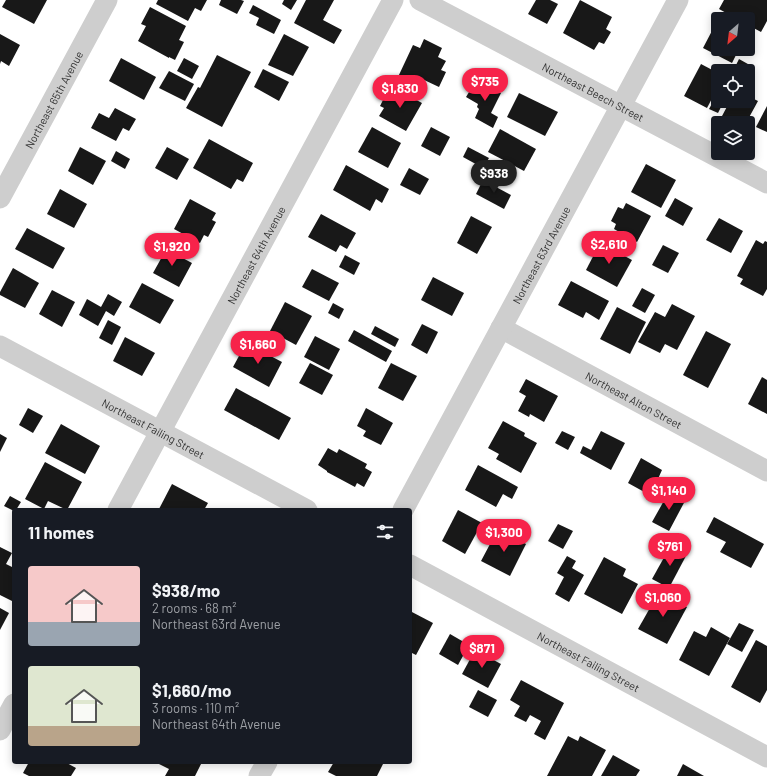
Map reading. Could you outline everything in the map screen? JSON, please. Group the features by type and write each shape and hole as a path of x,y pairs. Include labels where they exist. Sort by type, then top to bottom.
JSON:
{"street":[{"name":"Northeast 65th Avenue","path":"0,198 107,0"},
{"name":"Northeast 64th Avenue","path":"119,508 393,0"},
{"name":"Northeast Beech Street","path":"420,0 767,184"},
{"name":"Northeast 63rd Avenue","path":"404,508 678,0"},
{"name":"Northeast Alton Street","path":"501,328 767,471"},
{"name":"Northeast Failing Street","path":"0,346 303,508"},
{"name":"Northeast Failing Street","path":"412,566 767,757"},
{"path":"0,730 12,708"},
{"path":"259,776 266,764"}],"building":[{"path":"6,0 47,0 34,24 2,7"},
{"path":"158,0 207,0 201,11 195,8 188,21 156,4"},
{"path":"221,0 244,1 237,14 219,5"},
{"path":"284,0 297,0 291,10 282,4"},
{"path":"306,0 334,0 323,20 342,30 334,44 294,23"},
{"path":"536,0 550,0 558,4 547,24 528,14"},
{"path":"580,0 612,17 606,29 611,32 604,44 599,42 594,50 563,33"},
{"path":"724,0 767,0 767,21 761,32 755,29 755,12 724,12 719,9"},
{"path":"253,5 281,20 274,34 256,25 259,18 249,13"},
{"path":"150,7 186,26 179,40 184,42 175,60 138,41 146,26 141,24"},
{"path":"711,33 711,52 703,48"},
{"path":"0,34 20,45 9,66 1,61 0,64"},
{"path":"284,34 309,47 293,76 268,65"},
{"path":"424,39 442,48 438,57 446,61 441,70 446,72 439,87 422,79 418,87 398,77 413,45 420,48"},
{"path":"217,55 251,72 222,127 186,108 198,87 200,88"},
{"path":"718,56 736,56 732,63"},
{"path":"121,58 156,77 144,100 109,81"},
{"path":"184,58 199,66 192,79 177,71"},
{"path":"739,59 748,64 736,64"},
{"path":"701,64 711,69 711,100 707,108 684,96"},
{"path":"263,69 289,82 279,101 254,87"},
{"path":"169,71 194,84 185,101 159,88"},
{"path":"477,79 501,93 491,113 498,117 493,128 475,118 479,109 477,107 478,104 466,97"},
{"path":"394,88 422,103 406,131 379,116 384,108 380,106 386,94 389,96"},
{"path":"519,93 558,112 545,136 507,117"},
{"path":"755,100 758,101 755,106"},
{"path":"711,105 711,108 720,108 718,113 709,109"},
{"path":"767,106 767,132 756,127"},
{"path":"115,108 136,119 129,131 123,128 116,141 91,128 99,113 109,118"},
{"path":"726,108 754,108 750,116 722,116"},
{"path":"372,127 401,143 388,168 358,152"},
{"path":"431,127 450,137 440,156 421,146"},
{"path":"500,129 536,149 524,171 488,152"},
{"path":"209,139 253,163 243,182 237,179 231,189 193,168"},
{"path":"80,147 106,161 93,185 68,171"},
{"path":"167,147 189,159 177,180 155,168"},
{"path":"468,147 489,158 483,168 463,157"},
{"path":"116,151 130,159 125,169 111,161"},
{"path":"646,164 676,180 661,208 631,192"},
{"path":"346,165 389,189 382,203 376,199 370,211 333,190"},
{"path":"409,168 429,179 420,195 400,185"},
{"path":"483,180 511,195 504,209 476,194"},
{"path":"60,189 87,204 74,228 47,214"},
{"path":"675,198 693,208 683,226 665,216"},
{"path":"190,199 216,213 212,220 216,222 208,237 204,235 200,243 174,229"},
{"path":"626,203 651,216 637,242 614,229 616,224 611,221 618,207 623,209"},
{"path":"321,214 356,233 347,249 340,245 336,252 308,237"},
{"path":"471,216 492,227 477,254 457,243"},
{"path":"719,218 743,231 731,253 706,240"},
{"path":"27,228 65,248 53,269 15,249"},
{"path":"756,240 763,244 765,241 767,242 767,289 763,296 740,284 743,279 737,276"},
{"path":"600,243 632,260 617,287 586,270"},
{"path":"158,245 192,263 179,287 153,273 163,255 155,251"},
{"path":"663,245 679,253 668,273 652,265"},
{"path":"345,255 360,263 354,275 339,267"},
{"path":"13,268 39,283 25,308 0,295 0,292"},
{"path":"312,269 339,283 329,301 302,287"},
{"path":"433,277 464,293 452,316 421,300"},
{"path":"571,281 609,301 599,320 586,312 583,318 558,305"},
{"path":"142,283 174,300 160,324 129,307"},
{"path":"642,288 655,295 645,313 632,306"},
{"path":"52,290 75,302 62,327 39,314"},
{"path":"108,294 122,302 114,316 106,311 98,326 79,315 87,299 101,307"},
{"path":"285,302 312,316 296,345 270,331"},
{"path":"333,303 344,309 339,319 328,313"},
{"path":"672,304 695,316 677,350 665,344 660,353 638,342 655,312 665,317"},
{"path":"617,307 646,322 630,354 600,339"},
{"path":"108,320 121,327 112,345 99,338"},
{"path":"422,324 438,332 427,354 411,345"},
{"path":"375,326 399,339 395,347 371,334"},
{"path":"354,330 392,351 386,362 348,341"},
{"path":"706,331 731,344 708,388 683,375"},
{"path":"315,336 340,349 329,370 304,357"},
{"path":"125,337 155,353 142,376 113,361"},
{"path":"246,343 282,362 269,387 233,367"},
{"path":"310,363 333,375 322,395 299,383"},
{"path":"391,363 417,376 403,401 378,388"},
{"path":"762,377 767,380 767,414 748,404"},
{"path":"526,379 558,396 544,422 530,414 529,417 518,411 526,396 519,392"},
{"path":"236,388 291,418 279,440 224,410"},
{"path":"28,408 43,416 33,433 19,425"},
{"path":"366,408 393,423 381,445 363,436 366,431 357,426"},
{"path":"503,421 525,433 524,436 537,443 521,473 496,459 499,454 488,448"},
{"path":"61,424 100,446 85,474 45,453"},
{"path":"562,431 575,437 568,450 555,443"},
{"path":"601,431 625,443 611,470 580,453 583,446 591,450"},
{"path":"0,434 7,438 0,452"},
{"path":"328,448 337,453 339,449 367,464 365,468 372,472 364,487 357,483 355,487 327,472 318,465"},
{"path":"641,458 662,470 657,481 665,485 657,499 628,483"},
{"path":"45,462 82,482 68,508 63,508 48,501 44,508 42,508 25,499"},
{"path":"478,465 518,487 512,499 503,494 496,507 465,490"},
{"path":"172,484 208,503 205,508 160,508"},
{"path":"670,490 686,499 669,531 652,522"},
{"path":"10,496 21,502 17,508 12,508 12,510 4,506"},
{"path":"458,510 482,523 465,554 442,541"},
{"path":"714,517 764,544 751,568 720,552 726,542 706,532"},
{"path":"558,524 573,531 563,549 548,541"},
{"path":"498,529 526,544 510,576 481,561"},
{"path":"671,545 687,554 669,588 652,579"},
{"path":"0,547 12,553 6,564 12,567 12,601 0,595"},
{"path":"567,556 576,561 572,568 584,575 569,602 555,594 564,577 557,573"},
{"path":"604,557 626,569 623,576 638,584 622,614 584,594"},
{"path":"659,592 687,607 667,644 638,629"},
{"path":"0,608 9,613 0,630"},
{"path":"412,612 433,623 416,655 412,653"},
{"path":"739,623 754,630 742,652 727,644"},
{"path":"711,627 730,638 709,676 679,660 694,631 706,637"},
{"path":"450,634 469,645 458,665 439,654"},
{"path":"756,640 767,646 767,690 760,703 731,687"},
{"path":"475,650 501,664 488,688 462,674"},
{"path":"521,680 564,703 545,740 534,734 541,721 530,715 526,722 514,716 520,706 510,700"},
{"path":"478,690 497,700 488,717 469,707"},
{"path":"568,736 578,741 580,736 606,750 592,776 547,776"},
{"path":"613,755 640,770 636,776 601,776"},
{"path":"28,764 69,764 76,768 71,776 29,776 23,773"},
{"path":"159,764 201,764 195,776 165,776 169,769"},
{"path":"333,764 383,764 377,776 336,776 328,772"},
{"path":"683,764 704,776 677,776"}]}
